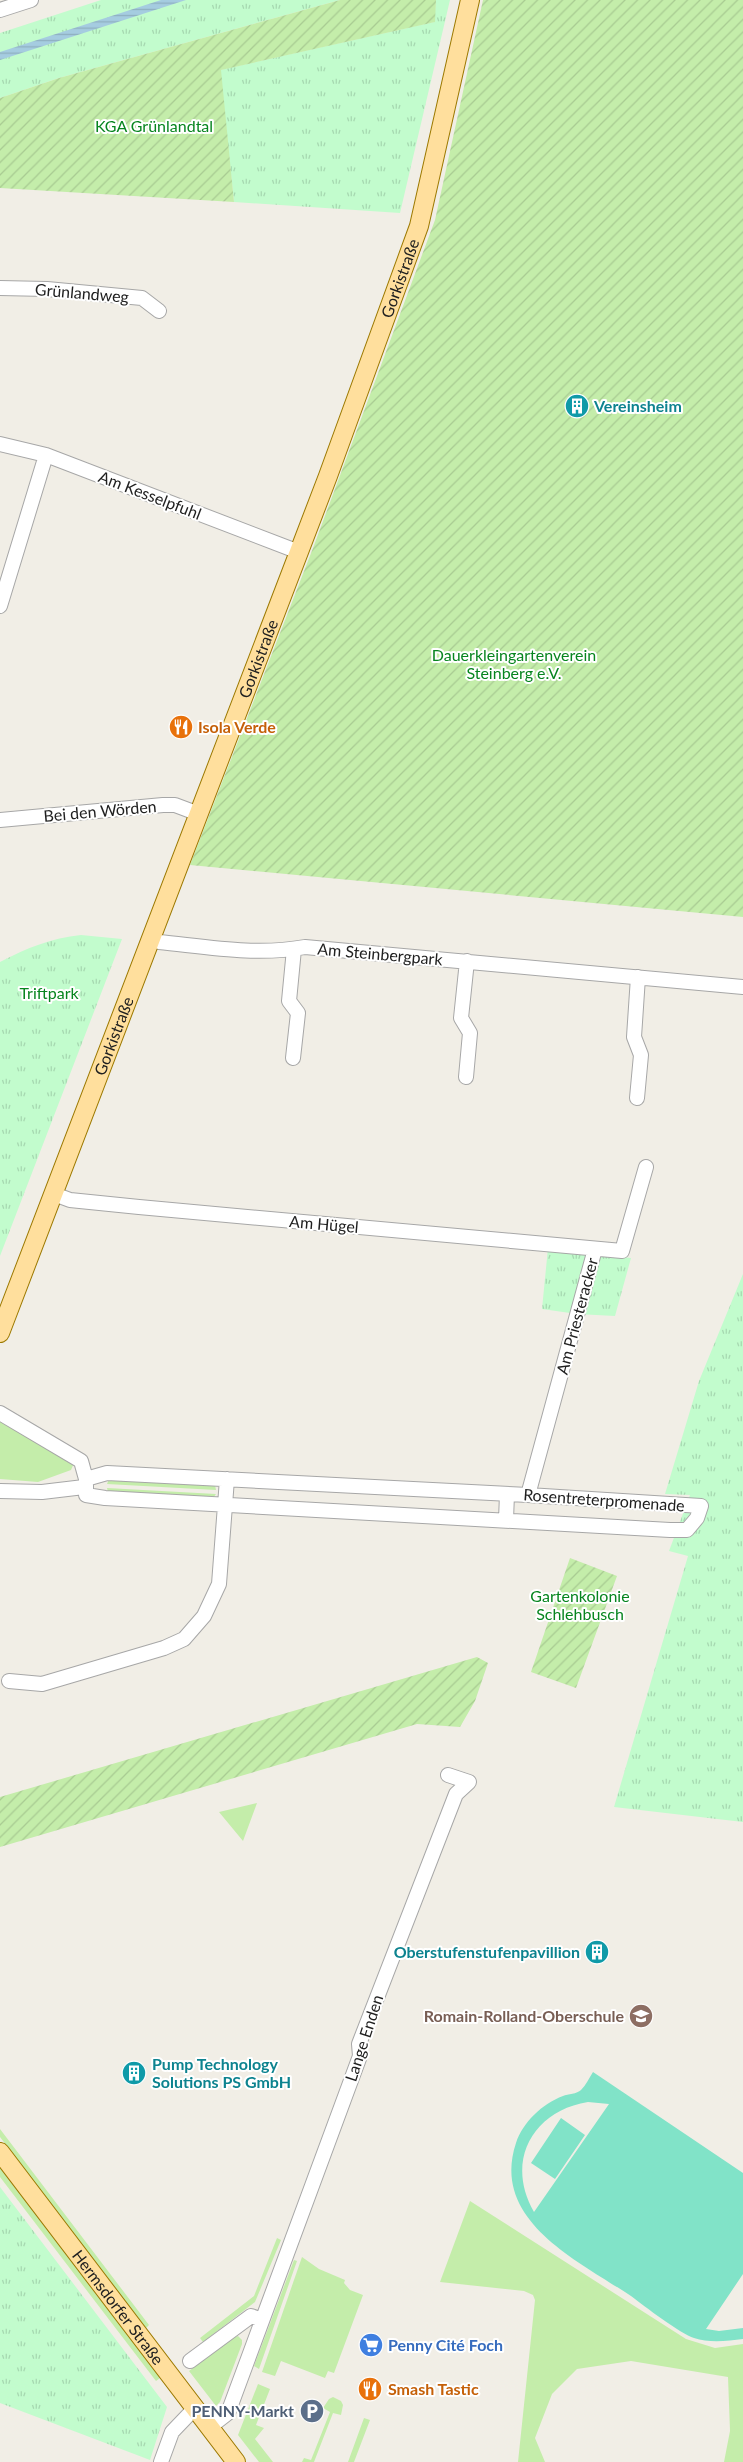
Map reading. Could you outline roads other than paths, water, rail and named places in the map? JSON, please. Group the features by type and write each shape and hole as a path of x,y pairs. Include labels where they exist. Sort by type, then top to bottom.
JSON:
{"main road":[{"name":"Gorkistraße","path":"0,1333 299,552 419,226 470,0"},
{"name":"Hermsdorfer Straße","path":"0,2152 236,2462"}],"street":[{"path":"0,10 31,0"},
{"name":"Grünlandweg","path":"0,288 47,289 142,298 159,311"},
{"name":"Am Kesselpfuhl","path":"0,444 46,455 299,552"},
{"path":"0,606 46,455"},
{"name":"Bei den Wörden","path":"0,820 163,805 175,805 199,814"},
{"name":"Am Steinbergpark","path":"151,939 159,942 242,952 305,947 743,987"},
{"name":"Am Steinbergpark","path":"293,1058 298,1013 289,1001 294,949"},
{"name":"Am Steinbergpark","path":"466,1077 470,1033 461,1018 467,962"},
{"path":"637,1098 641,1055 634,1038 638,977"},
{"name":"Am Priesteracker","path":"528,1495 595,1249 622,1251 646,1167"},
{"name":"Am Hügel","path":"54,1194 70,1200 138,1207 595,1249"},
{"path":"0,1413 82,1461 85,1483"},
{"name":"Rosentreterpromenade","path":"0,1491 42,1492 85,1483 108,1473 700,1506 697,1518 687,1530 105,1498 86,1495 85,1483"},
{"path":"9,1681 42,1684 164,1648 184,1638 204,1616 219,1584 227,1479"},
{"name":"Rosentreterpromenade","path":"506,1520 507,1494"},
{"name":"Lange Enden","path":"210,2427 228,2413 360,2056 360,2044 423,1876 456,1794 468,1782 448,1775"},
{"path":"190,2361 251,2316 262,2320"},
{"path":"160,2462 172,2432 195,2408"}],"water":[{"path":"161,0 186,0 0,60 0,52"}],"place":[{"name":"Vereinsheim","path":"577,406"},
{"name":"Isola Verde","path":"181,727"},
{"name":"Oberstufenstufenpavillion","path":"597,1952"},
{"name":"Romain-Rolland-Oberschule","path":"641,2016"},
{"name":"Pump Technology Solutions PS GmbH","path":"134,2073"},
{"name":"Penny Cité Foch","path":"371,2345"},
{"name":"Smash Tastic","path":"370,2389"},
{"name":"PENNY-Markt","path":"312,2411"}],"park label":[{"name":"KGA Grünlandtal","path":"154,126"},
{"name":"Dauerkleingartenverein Steinberg e.V.","path":"514,664"},
{"name":"Triftpark","path":"49,993"},
{"name":"Gartenkolonie Schlehbusch","path":"580,1605"}]}
